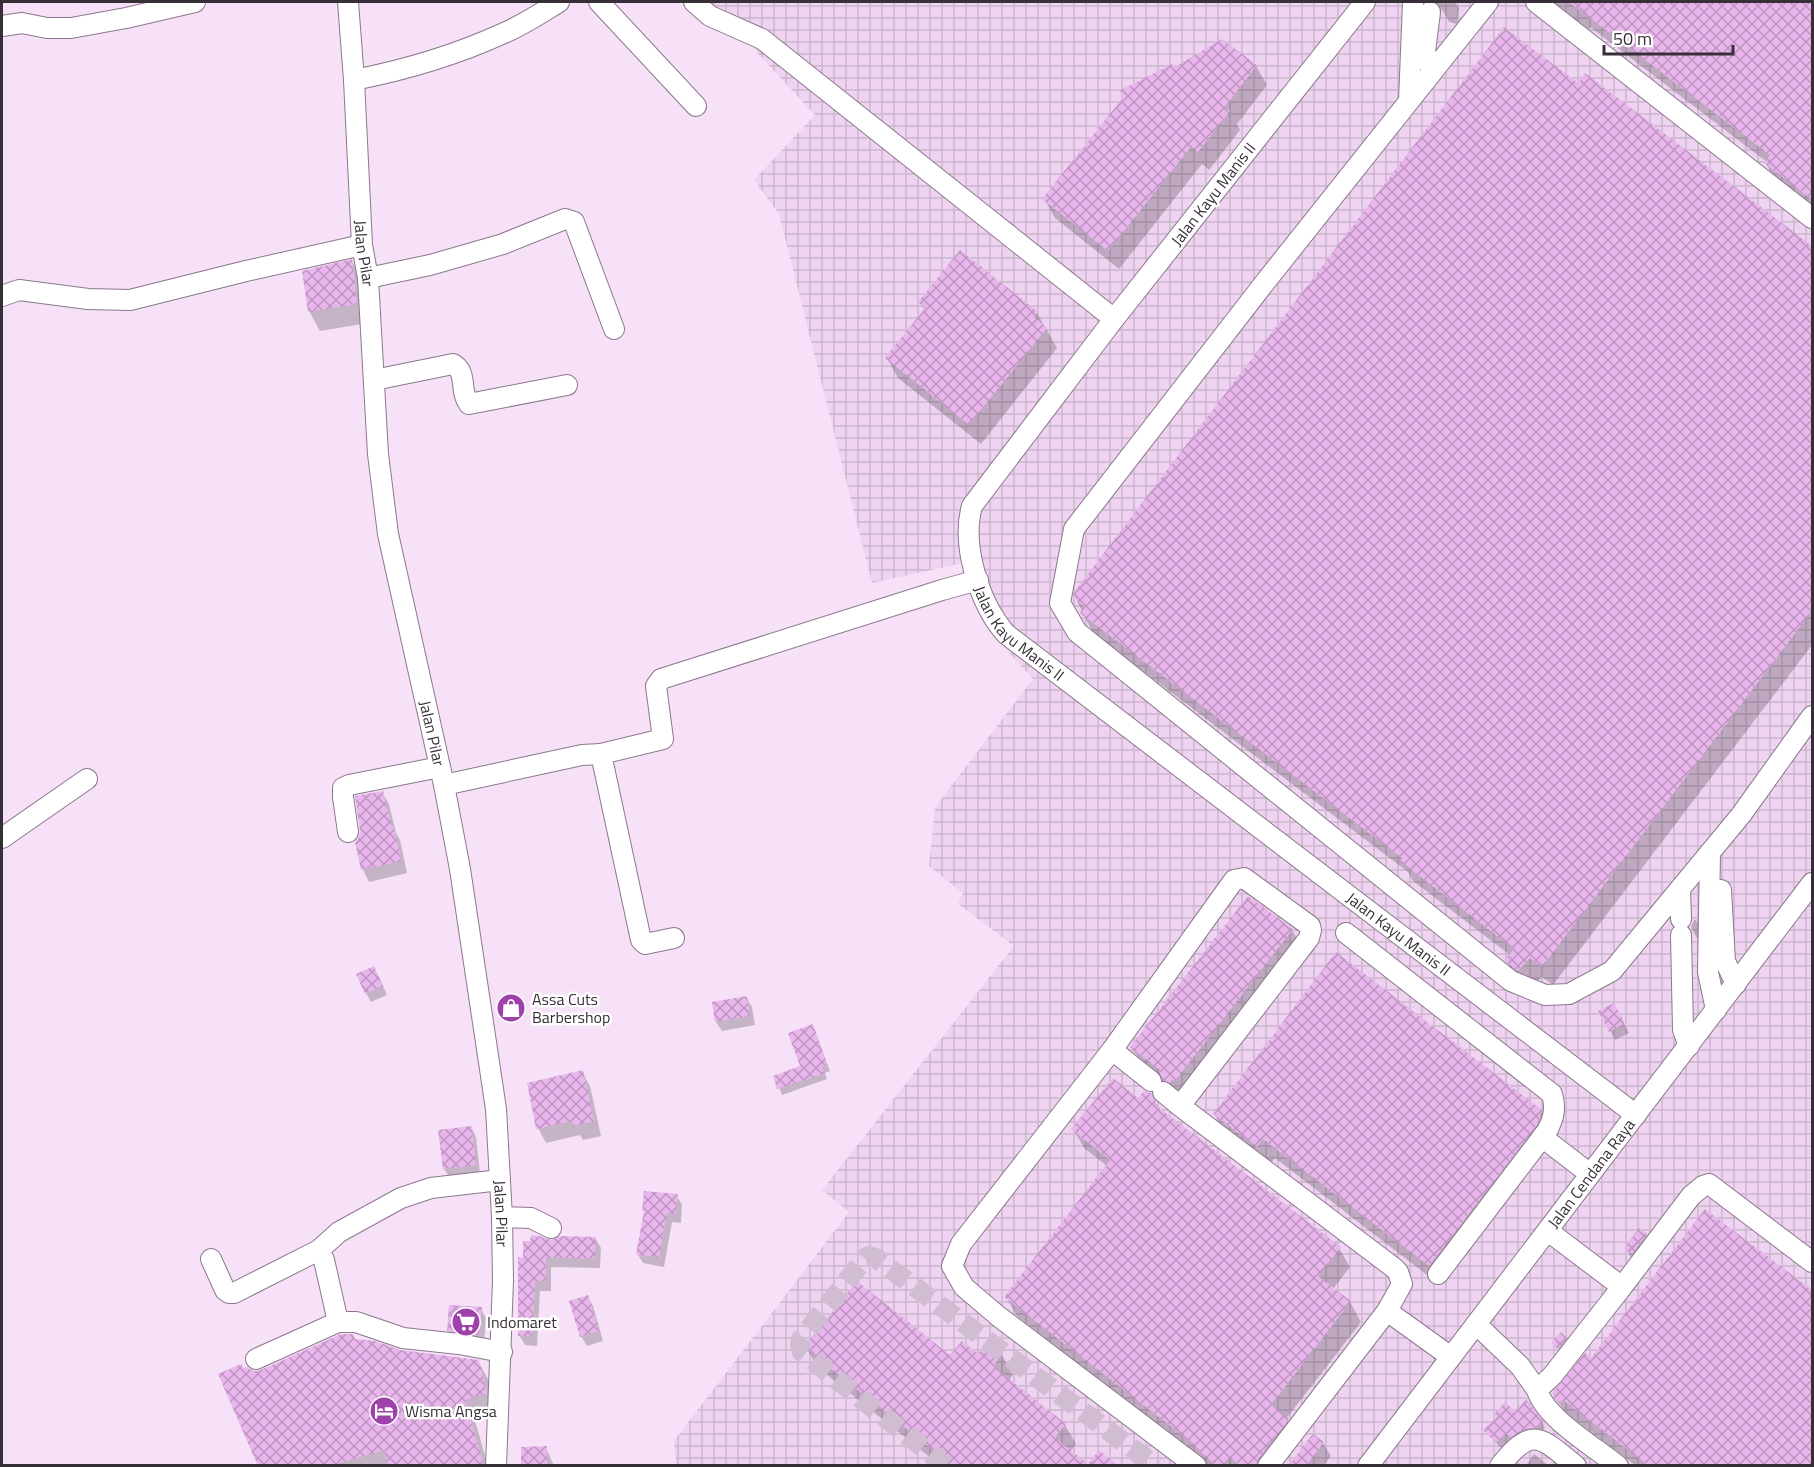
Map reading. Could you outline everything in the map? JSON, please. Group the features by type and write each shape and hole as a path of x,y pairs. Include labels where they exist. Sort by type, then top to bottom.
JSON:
{"street":[{"path":"2,26 22,23 47,28 71,28 195,2"},
{"name":"Jalan Pilar","path":"348,2 362,245 368,278 378,454 388,534 442,776 463,892 493,1085 502,1217 501,1352 496,1466"},
{"path":"354,80 387,74 456,52 505,33 560,2"},
{"path":"599,2 696,106"},
{"path":"694,2 710,16 762,39 1114,319"},
{"name":"Jalan Kayu Manis II","path":"1365,2 1114,319 972,506 968,521 970,556 994,621 1006,634 1636,1116"},
{"path":"1409,101 1413,2"},
{"path":"1488,2 1074,529 1060,603 1077,632 1511,981 1545,995 1569,994 1612,971 1714,848 1812,716"},
{"path":"1536,2 1812,218"},
{"path":"1430,12 1425,52 1432,72"},
{"path":"368,278 430,265 503,244 570,219 574,222 614,329"},
{"path":"2,296 19,290 88,299 130,300 257,268 362,245"},
{"path":"374,380 453,364 459,367 462,373 464,398 469,404 567,385"},
{"path":"348,832 342,796 343,788 349,785 442,776 601,754 663,739 656,686 661,679 978,580"},
{"path":"601,754 642,942 645,944 674,938"},
{"path":"2,838 87,779"},
{"path":"1714,848 1725,961 1736,984"},
{"path":"1714,848 1708,972 1716,1010"},
{"path":"1180,1106 1309,938 1310,926 1244,878 1234,880 1112,1050 961,1244 952,1266 964,1287 998,1316 1196,1466"},
{"name":"Jalan Cendana Raya","path":"1368,1466 1812,883"},
{"path":"1680,890 1683,1030 1689,1046"},
{"path":"1346,933 1552,1094 1555,1108 1552,1122 1438,1274"},
{"path":"1112,1050 1180,1106 1398,1272 1402,1284 1387,1311 1268,1466"},
{"path":"1542,1137 1590,1174"},
{"path":"211,1259 225,1290 231,1294 319,1250 339,1232 401,1198 431,1188 500,1180"},
{"path":"1537,1390 1552,1376 1691,1196 1702,1186 1709,1184 1812,1262"},
{"path":"502,1217 531,1218 551,1228"},
{"path":"1548,1231 1622,1287"},
{"path":"319,1250 324,1260 338,1322"},
{"path":"1387,1311 1451,1358"},
{"path":"256,1359 338,1322 356,1322 403,1338 459,1344 501,1352"},
{"path":"1477,1325 1520,1366 1552,1415 1618,1466"},
{"path":"1500,1466 1518,1446 1536,1438 1544,1440 1576,1466"}],"shaded area":[{"path":"1812,2 1812,1465 676,1466 674,1441 849,1212 822,1190 1014,946 958,904 963,893 929,866 935,807 1033,679 983,624 963,563 872,583 779,214 754,180 815,115 711,3"}],"building":[{"path":"1569,2 1812,2 1812,200 1764,163 1770,155"},
{"path":"1504,27 1578,83 1585,73 1812,246 1812,611 1542,967 1530,958 1518,971 1504,960 1514,949 1400,861 1402,858 1080,613 1084,606 1073,597 1075,591"},
{"path":"1222,39 1257,65 1225,107 1230,111 1198,152 1191,147 1108,251 1042,199 1125,95 1119,91 1172,64 1175,67"},
{"path":"960,250 1038,312 1034,317 1047,328 969,425 885,358 925,308 918,302"},
{"path":"352,259 357,304 308,312 302,271"},
{"path":"383,791 401,861 361,870 355,842 360,831 355,796"},
{"path":"1248,896 1293,929 1175,1081 1172,1080 1170,1083 1163,1080 1160,1070 1130,1047"},
{"path":"1336,952 1542,1110 1537,1125 1429,1266 1263,1139 1257,1147 1213,1114"},
{"path":"374,966 383,986 365,994 356,974"},
{"path":"747,996 750,1016 715,1022 712,1002"},
{"path":"1614,1003 1625,1023 1609,1032 1598,1011"},
{"path":"813,1024 827,1064 822,1066 825,1073 777,1089 773,1076 800,1066 788,1033"},
{"path":"583,1070 594,1121 573,1126 572,1121 536,1129 527,1083"},
{"path":"1113,1078 1138,1098 1144,1091 1151,1093 1156,1102 1154,1104 1341,1247 1318,1276 1351,1301 1271,1405 1289,1419 1258,1459 1256,1466 1240,1466 1230,1457 1223,1466 1217,1466 1194,1447 1195,1445 1004,1297 1110,1160 1071,1129"},
{"path":"472,1126 476,1165 443,1169 438,1130"},
{"path":"644,1191 678,1194 676,1214 667,1213 659,1258 636,1254 644,1211 642,1211"},
{"path":"1705,1209 1812,1290 1812,1466 1649,1466 1563,1400 1559,1404 1552,1393 1585,1353 1591,1358"},
{"path":"1639,1228 1647,1234 1632,1254 1624,1248"},
{"path":"531,1235 551,1240 560,1236 596,1237 595,1259 546,1257 546,1281 535,1281 532,1336 518,1336 518,1257 523,1258 523,1241 530,1241"},
{"path":"857,1281 950,1355 962,1341 978,1354 988,1342 1003,1354 993,1366 1066,1424 1055,1438 1088,1464 1099,1450 1118,1466 953,1466 804,1347"},
{"path":"588,1295 599,1331 580,1337 569,1301"},
{"path":"449,1305 482,1307 479,1336 447,1331"},
{"path":"1561,1332 1567,1338 1558,1349 1551,1343"},
{"path":"341,1334 353,1334 355,1339 375,1341 401,1350 479,1360 487,1393 465,1400 484,1466 388,1466 385,1450 329,1466 258,1466 218,1374 241,1364 243,1368 261,1370"},
{"path":"1526,1399 1543,1421 1537,1428 1524,1429 1510,1438 1506,1434 1497,1443 1483,1430 1497,1417 1494,1414 1505,1402 1515,1412"},
{"path":"1313,1434 1324,1442 1306,1466 1288,1466"},
{"path":"547,1446 547,1466 521,1466 521,1447"}],"tunnel":[{"path":"946,1466 802,1352 801,1339 865,1258 869,1256 876,1258 1156,1466"}],"place":[{"name":"Assa Cuts Barbershop","path":"511,1008"},
{"name":"Indomaret","path":"466,1322"},
{"name":"Wisma Angsa","path":"384,1411"}]}
